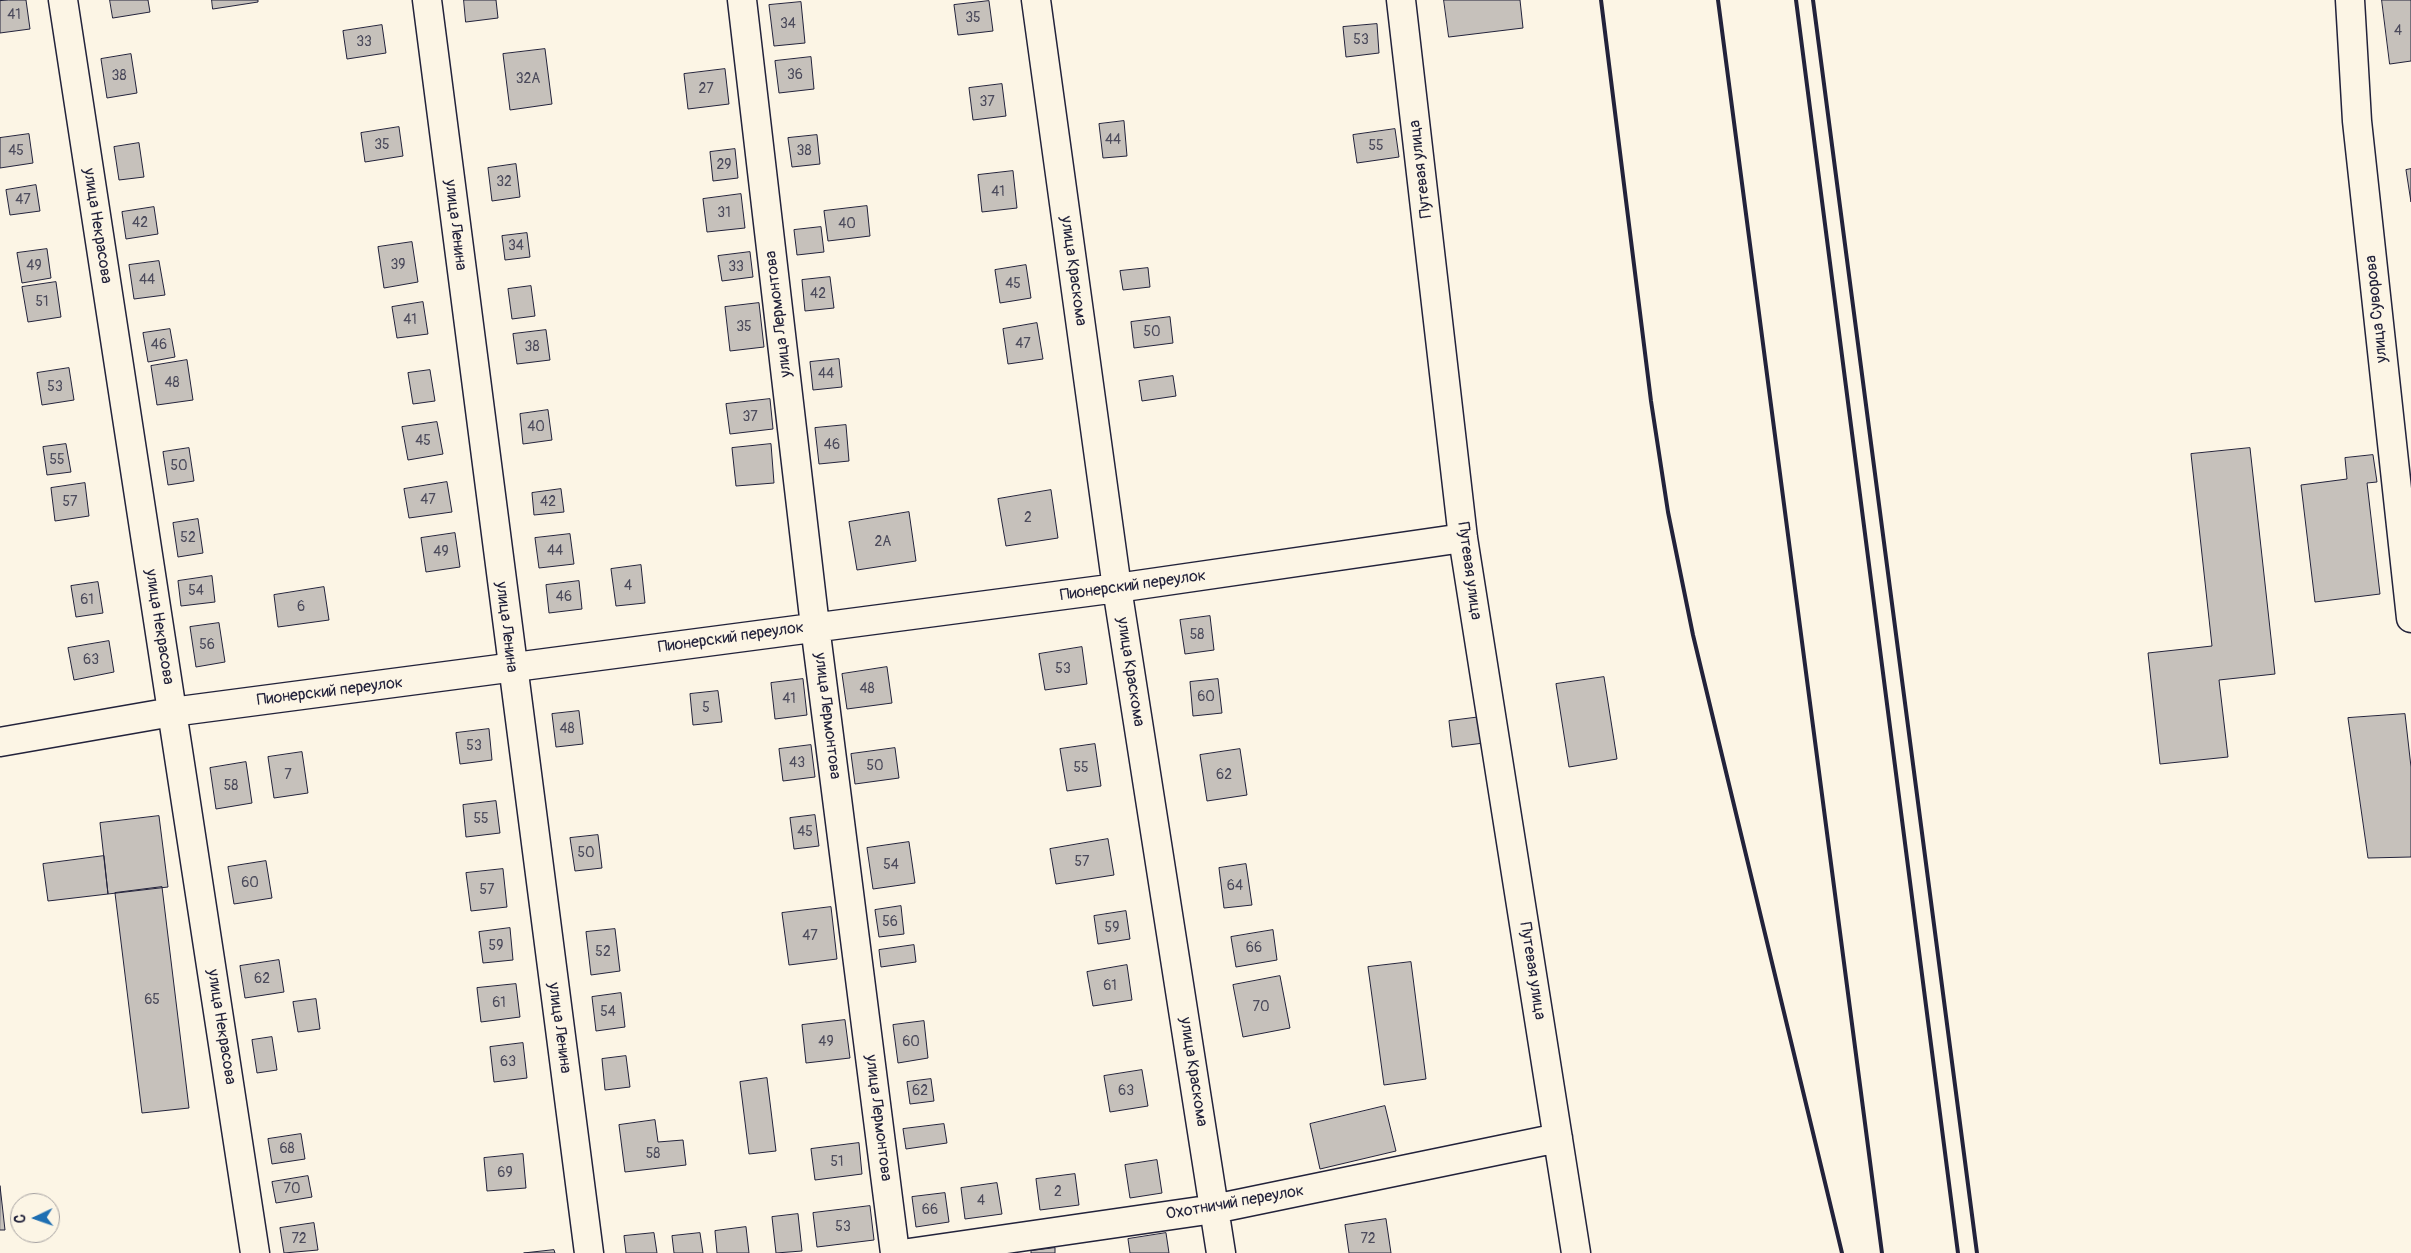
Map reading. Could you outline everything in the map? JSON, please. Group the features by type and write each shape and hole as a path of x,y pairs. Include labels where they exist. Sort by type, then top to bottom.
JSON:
{"street":[{"name":"улица Некрасова","path":"63,0 255,1253"},
{"name":"улица Ленина","path":"426,0 589,1253"},
{"name":"улица Лермонтова","path":"742,0 815,626 896,1253"},
{"name":"улица Краскома","path":"1036,0 1118,588 1221,1253"},
{"name":"Путевая улица","path":"1402,0 1463,538 1576,1253"},
{"name":"улица Суворова","path":"2350,0 2357,121 2411,618"},
{"name":"Пионерский переулок","path":"0,742 172,712 815,626 1118,588 1463,538"},
{"name":"Охотничий переулок","path":"909,1253 1214,1209 1558,1138"}],"building":[{"path":"26,0 30,29 0,33 0,1"},
{"path":"110,0 148,0 150,12 113,18"},
{"path":"212,0 258,0 258,2 213,9"},
{"path":"464,0 496,0 498,18 466,22"},
{"path":"1444,0 1520,0 1523,28 1449,37"},
{"path":"2382,0 2411,0 2411,61 2390,64"},
{"path":"989,1 993,31 958,35 954,5"},
{"path":"801,2 805,43 774,46 769,5"},
{"path":"1377,24 1379,53 1346,57 1343,27"},
{"path":"382,25 386,53 347,59 343,31"},
{"path":"545,49 552,104 510,110 503,54"},
{"path":"131,54 137,93 107,98 101,59"},
{"path":"811,57 814,89 779,93 775,61"},
{"path":"725,69 729,104 688,109 684,74"},
{"path":"1002,84 1006,116 973,120 969,88"},
{"path":"1124,121 1127,156 1103,158 1099,124"},
{"path":"399,127 403,156 365,162 361,133"},
{"path":"1395,129 1399,157 1357,163 1353,135"},
{"path":"29,134 33,163 0,168 0,138"},
{"path":"817,135 820,164 792,167 788,138"},
{"path":"139,143 144,177 119,180 114,147"},
{"path":"735,149 738,178 713,181 710,152"},
{"path":"516,164 520,197 492,201 488,168"},
{"path":"2411,169 2411,202 2406,170"},
{"path":"1013,171 1017,208 982,212 978,175"},
{"path":"36,185 40,211 10,215 6,190"},
{"path":"741,194 745,228 707,232 703,199"},
{"path":"867,206 870,236 828,241 824,211"},
{"path":"154,207 158,234 126,239 122,212"},
{"path":"821,227 824,252 797,255 794,230"},
{"path":"527,233 530,257 505,260 502,236"},
{"path":"412,242 418,282 384,288 378,247"},
{"path":"47,249 51,278 22,283 17,253"},
{"path":"750,252 753,277 722,281 718,256"},
{"path":"159,261 165,295 134,299 129,265"},
{"path":"1026,265 1031,298 1000,303 995,270"},
{"path":"1148,268 1150,287 1123,290 1120,271"},
{"path":"830,277 834,308 805,311 802,280"},
{"path":"56,282 61,317 28,322 22,287"},
{"path":"531,286 535,316 512,319 508,289"},
{"path":"423,302 428,334 397,338 392,307"},
{"path":"759,303 764,347 730,351 725,307"},
{"path":"1170,317 1173,343 1134,348 1131,322"},
{"path":"1037,323 1043,359 1008,364 1003,329"},
{"path":"170,329 175,357 148,362 143,333"},
{"path":"546,330 550,360 517,364 513,334"},
{"path":"839,359 842,387 813,390 810,362"},
{"path":"187,360 193,400 157,405 151,366"},
{"path":"69,368 74,400 42,405 37,373"},
{"path":"430,370 435,401 413,404 408,373"},
{"path":"1173,376 1176,396 1142,401 1139,381"},
{"path":"770,399 773,429 730,434 726,404"},
{"path":"548,410 552,440 523,444 520,414"},
{"path":"437,422 443,454 408,460 402,427"},
{"path":"846,425 849,461 819,464 815,428"},
{"path":"66,444 71,472 47,475 43,447"},
{"path":"771,444 774,483 736,486 732,448"},
{"path":"189,448 194,481 168,485 163,452"},
{"path":"2250,448 2275,674 2219,680 2228,757 2160,764 2148,653 2212,646 2191,454"},
{"path":"2373,455 2377,482 2367,483 2380,594 2315,602 2301,485 2347,479 2345,458"},
{"path":"447,482 452,512 409,518 404,489"},
{"path":"85,483 89,516 55,521 51,488"},
{"path":"561,489 564,512 534,515 532,493"},
{"path":"1051,490 1058,538 1006,546 998,499"},
{"path":"909,512 916,561 857,570 849,522"},
{"path":"198,519 203,553 178,557 173,523"},
{"path":"455,533 460,567 426,572 421,538"},
{"path":"570,534 574,564 539,568 535,538"},
{"path":"641,565 645,603 616,606 611,569"},
{"path":"212,576 215,602 181,606 178,581"},
{"path":"579,581 582,609 549,613 546,585"},
{"path":"98,582 103,613 76,617 71,586"},
{"path":"324,587 329,620 278,627 274,595"},
{"path":"1210,616 1214,650 1185,654 1180,620"},
{"path":"219,623 225,662 196,667 190,627"},
{"path":"109,641 114,672 74,680 68,648"},
{"path":"1082,647 1087,684 1045,690 1039,654"},
{"path":"887,667 892,703 847,709 842,674"},
{"path":"1604,677 1617,759 1569,767 1556,684"},
{"path":"803,679 807,715 775,719 771,683"},
{"path":"1218,679 1222,713 1193,716 1190,682"},
{"path":"718,691 722,722 693,725 690,694"},
{"path":"579,711 583,744 556,747 552,714"},
{"path":"2405,714 2411,767 2411,857 2368,858 2348,718"},
{"path":"1481,717 1484,743 1452,747 1449,721"},
{"path":"489,729 492,760 460,764 456,733"},
{"path":"1095,744 1101,786 1067,791 1060,749"},
{"path":"811,745 815,777 783,781 779,749"},
{"path":"895,748 899,778 855,784 851,754"},
{"path":"1240,749 1247,795 1207,801 1200,755"},
{"path":"302,752 308,793 274,798 268,757"},
{"path":"246,762 252,803 216,809 210,768"},
{"path":"496,801 500,833 466,837 463,805"},
{"path":"815,815 819,846 794,849 790,818"},
{"path":"159,816 168,887 108,894 100,823"},
{"path":"598,835 602,868 575,871 570,838"},
{"path":"1108,839 1114,875 1056,884 1050,849"},
{"path":"909,842 915,883 873,889 867,848"},
{"path":"104,856 108,894 48,901 43,864"},
{"path":"266,861 272,898 234,904 228,867"},
{"path":"1246,864 1252,905 1224,908 1219,868"},
{"path":"503,869 507,907 471,911 466,873"},
{"path":"162,887 189,1108 142,1113 115,893"},
{"path":"901,906 904,934 879,937 875,910"},
{"path":"831,907 837,959 789,965 782,913"},
{"path":"1126,911 1130,939 1098,944 1094,916"},
{"path":"510,928 513,960 483,963 479,932"},
{"path":"615,929 620,971 591,975 586,932"},
{"path":"1273,930 1277,960 1236,967 1231,937"},
{"path":"914,945 916,962 881,967 879,950"},
{"path":"279,960 284,992 245,998 240,966"},
{"path":"1411,962 1426,1079 1384,1085 1368,967"},
{"path":"1127,965 1132,1000 1093,1006 1087,972"},
{"path":"1280,976 1290,1028 1243,1037 1233,985"},
{"path":"516,984 520,1017 481,1022 477,988"},
{"path":"621,993 625,1027 596,1031 592,997"},
{"path":"316,999 320,1029 298,1032 293,1002"},
{"path":"845,1020 850,1058 806,1063 802,1025"},
{"path":"924,1021 928,1058 898,1063 893,1025"},
{"path":"272,1037 277,1070 257,1073 252,1040"},
{"path":"523,1043 527,1078 494,1082 490,1047"},
{"path":"626,1056 630,1087 605,1090 602,1059"},
{"path":"1142,1070 1148,1106 1110,1112 1104,1076"},
{"path":"767,1078 776,1151 749,1154 740,1082"},
{"path":"931,1079 934,1101 910,1104 907,1082"},
{"path":"1385,1106 1396,1151 1320,1169 1310,1124"},
{"path":"655,1120 658,1142 683,1140 686,1165 625,1172 619,1125"},
{"path":"944,1124 947,1143 906,1149 903,1129"},
{"path":"301,1134 305,1159 272,1164 268,1139"},
{"path":"859,1143 862,1174 815,1180 811,1149"},
{"path":"523,1154 526,1188 487,1191 484,1158"},
{"path":"1157,1160 1162,1193 1130,1198 1125,1165"},
{"path":"1075,1174 1079,1205 1040,1210 1036,1179"},
{"path":"308,1176 312,1197 276,1203 272,1182"},
{"path":"997,1183 1002,1214 965,1219 961,1188"},
{"path":"0,1186 5,1230 0,1230"},
{"path":"945,1193 949,1222 916,1227 912,1197"},
{"path":"870,1206 874,1240 817,1247 813,1213"},
{"path":"798,1214 802,1251 776,1253 772,1217"},
{"path":"1386,1219 1391,1253 1349,1253 1345,1225"},
{"path":"314,1223 318,1250 284,1253 280,1228"},
{"path":"746,1227 749,1253 717,1253 715,1231"},
{"path":"654,1233 657,1253 626,1253 624,1236"},
{"path":"700,1233 703,1253 674,1253 672,1236"},
{"path":"1166,1233 1169,1253 1130,1253 1128,1239"},
{"path":"1055,1248 1055,1253 1031,1253 1031,1251"},
{"path":"554,1250 555,1253 524,1253"}],"railway":[{"path":"1601,0 1651,401 1668,512 1693,635 1842,1253"},
{"path":"1718,0 1882,1253"},
{"path":"1796,0 1958,1253"},
{"path":"1813,0 1977,1253"}]}
